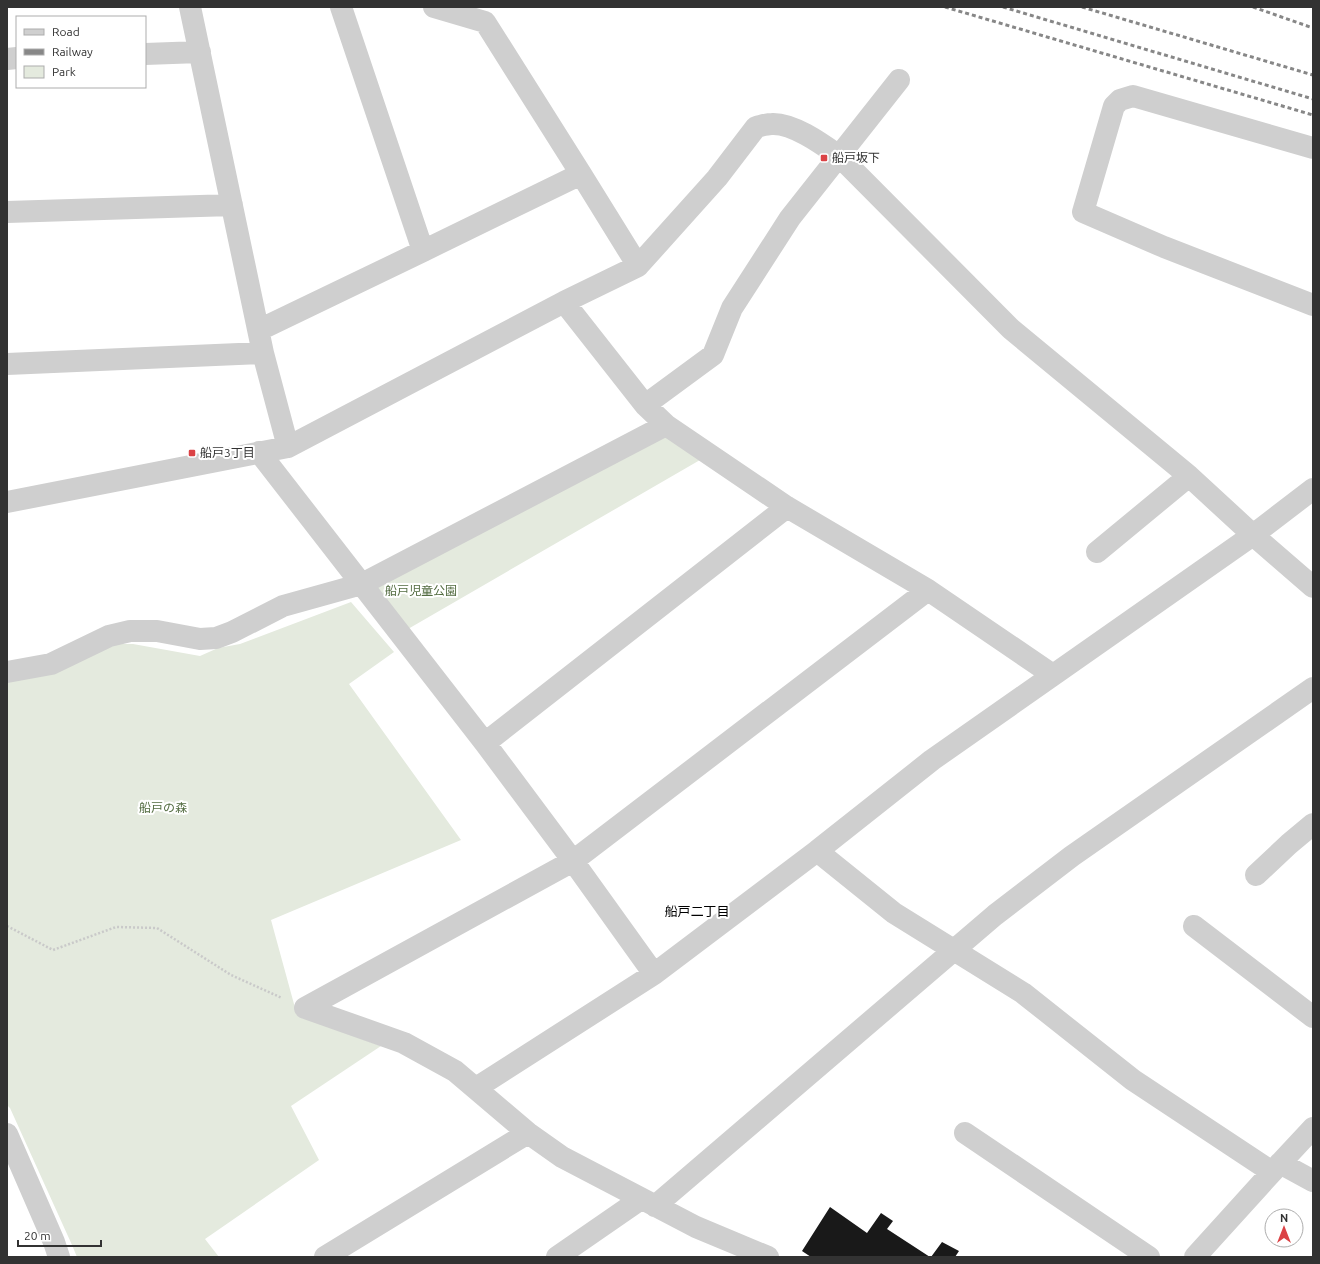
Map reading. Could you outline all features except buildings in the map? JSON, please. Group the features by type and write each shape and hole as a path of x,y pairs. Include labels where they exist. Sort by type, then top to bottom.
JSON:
{"street":[{"path":"190,7 263,353 288,446"},
{"path":"341,7 423,251"},
{"path":"434,7 485,22 638,266"},
{"path":"146,54 200,52"},
{"path":"645,405 713,355 732,308 790,218 898,80"},
{"path":"1313,148 1133,96 1120,100 1114,106 1083,212 1164,247 1313,305"},
{"path":"7,502 288,446 564,302 638,266 717,178 756,127 773,124 791,128 808,136 839,156 1011,329 1189,476 1313,588"},
{"path":"259,330 581,174"},
{"path":"7,212 232,205"},
{"path":"564,302 645,405 666,425 788,507 928,590 1053,675"},
{"path":"7,364 263,353"},
{"path":"7,672 52,664 109,636 130,631 157,631 200,639 216,638 232,632 283,606 362,584 666,425"},
{"path":"259,452 485,743 573,861 654,974"},
{"path":"1097,552 1189,476"},
{"path":"476,1088 654,974 817,851 932,760 1253,535 1313,489"},
{"path":"485,743 788,507"},
{"path":"305,1008 573,861 928,590"},
{"path":"557,1257 648,1202 955,951 995,915 1072,856 1313,688"},
{"path":"1256,875 1313,824"},
{"path":"817,851 894,913 1023,993 1133,1080 1276,1167 1313,1181"},
{"path":"1194,926 1313,1017"},
{"path":"305,1008 404,1043 455,1071 528,1133 562,1157 696,1227 768,1257"},
{"path":"1195,1257 1313,1128"},
{"path":"325,1257 528,1133"},
{"path":"965,1133 1149,1257"},
{"path":"7,1134 54,1242 59,1257"}],"path":[{"path":"7,926 53,950 116,927 157,928 231,975 305,1008"}],"green space":[{"name":"船戸児童公園","path":"666,433 700,460 408,629 372,587"},
{"name":"船戸の森","path":"351,602 394,652 349,684 461,840 271,920 297,1015 381,1046 291,1106 319,1160 205,1239 219,1257 77,1257 10,1108 7,1105 7,681 116,644 133,644 200,656 218,648 240,644"}],"railway":[{"path":"945,7 1313,115"},
{"path":"1003,7 1313,99"},
{"path":"1082,7 1313,75"},
{"path":"1253,7 1313,28"}],"place":[{"name":"船戸坂下","path":"824,158"},
{"name":"船戸3丁目","path":"192,453"}],"district":[{"name":"船戸二丁目","path":"697,911"}]}
